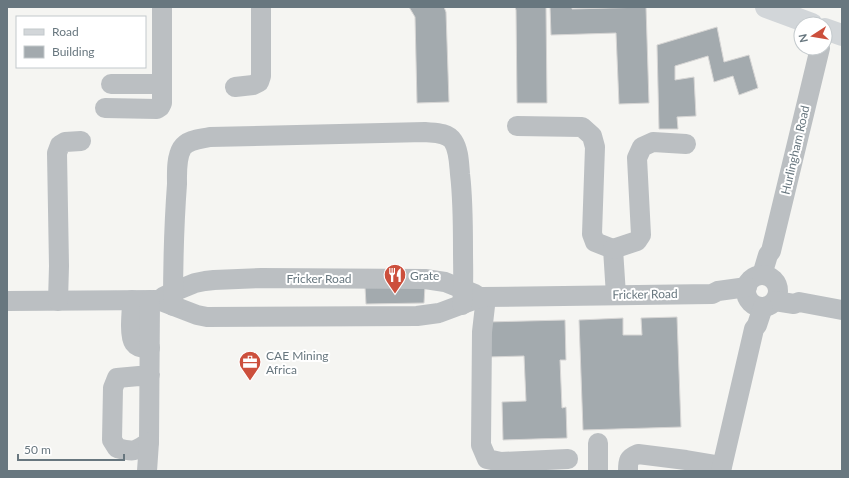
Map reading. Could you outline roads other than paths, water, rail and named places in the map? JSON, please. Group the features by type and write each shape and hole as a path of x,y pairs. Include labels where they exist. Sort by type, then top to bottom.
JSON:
{"main road":[{"path":"766,7 793,17"}],"street":[{"path":"105,108 157,109 162,103 162,7"},
{"path":"236,87 253,85 259,82 261,76 261,7"},
{"name":"Hurlingham Road","path":"722,469 754,329 757,325 763,292 774,256 771,251 818,56"},
{"path":"111,84 162,84"},
{"path":"517,126 582,127 592,136 595,147 592,234 595,242 614,249 637,241 641,235 637,158 642,147 653,142 686,144"},
{"path":"147,471 149,442 150,348 137,346 132,340 131,334 157,300 176,206 179,158 182,148 187,143 194,140 210,138 425,132 440,133 448,136 457,150 461,181 463,216 463,297"},
{"path":"58,301 59,266 57,152 60,144 82,141"},
{"path":"614,249 616,295"},
{"name":"Fricker Road","path":"7,301 157,300 205,281 261,278 425,278 445,282 463,297"},
{"name":"Fricker Road","path":"157,300 196,315 207,317 417,316 439,313 463,297 712,294 718,297 763,292 794,304 799,302 842,310"},
{"path":"484,297 482,332 481,445 487,459 501,462 568,459"},
{"path":"149,442 138,450 127,451 117,448 112,440 113,388 117,378 150,375"},
{"path":"598,443 598,471"},
{"path":"628,471 628,462 632,456 638,454 685,465 722,469"}],"place":[{"name":"Grate","path":"395,294"},
{"name":"CAE Mining Africa","path":"250,382"}]}
